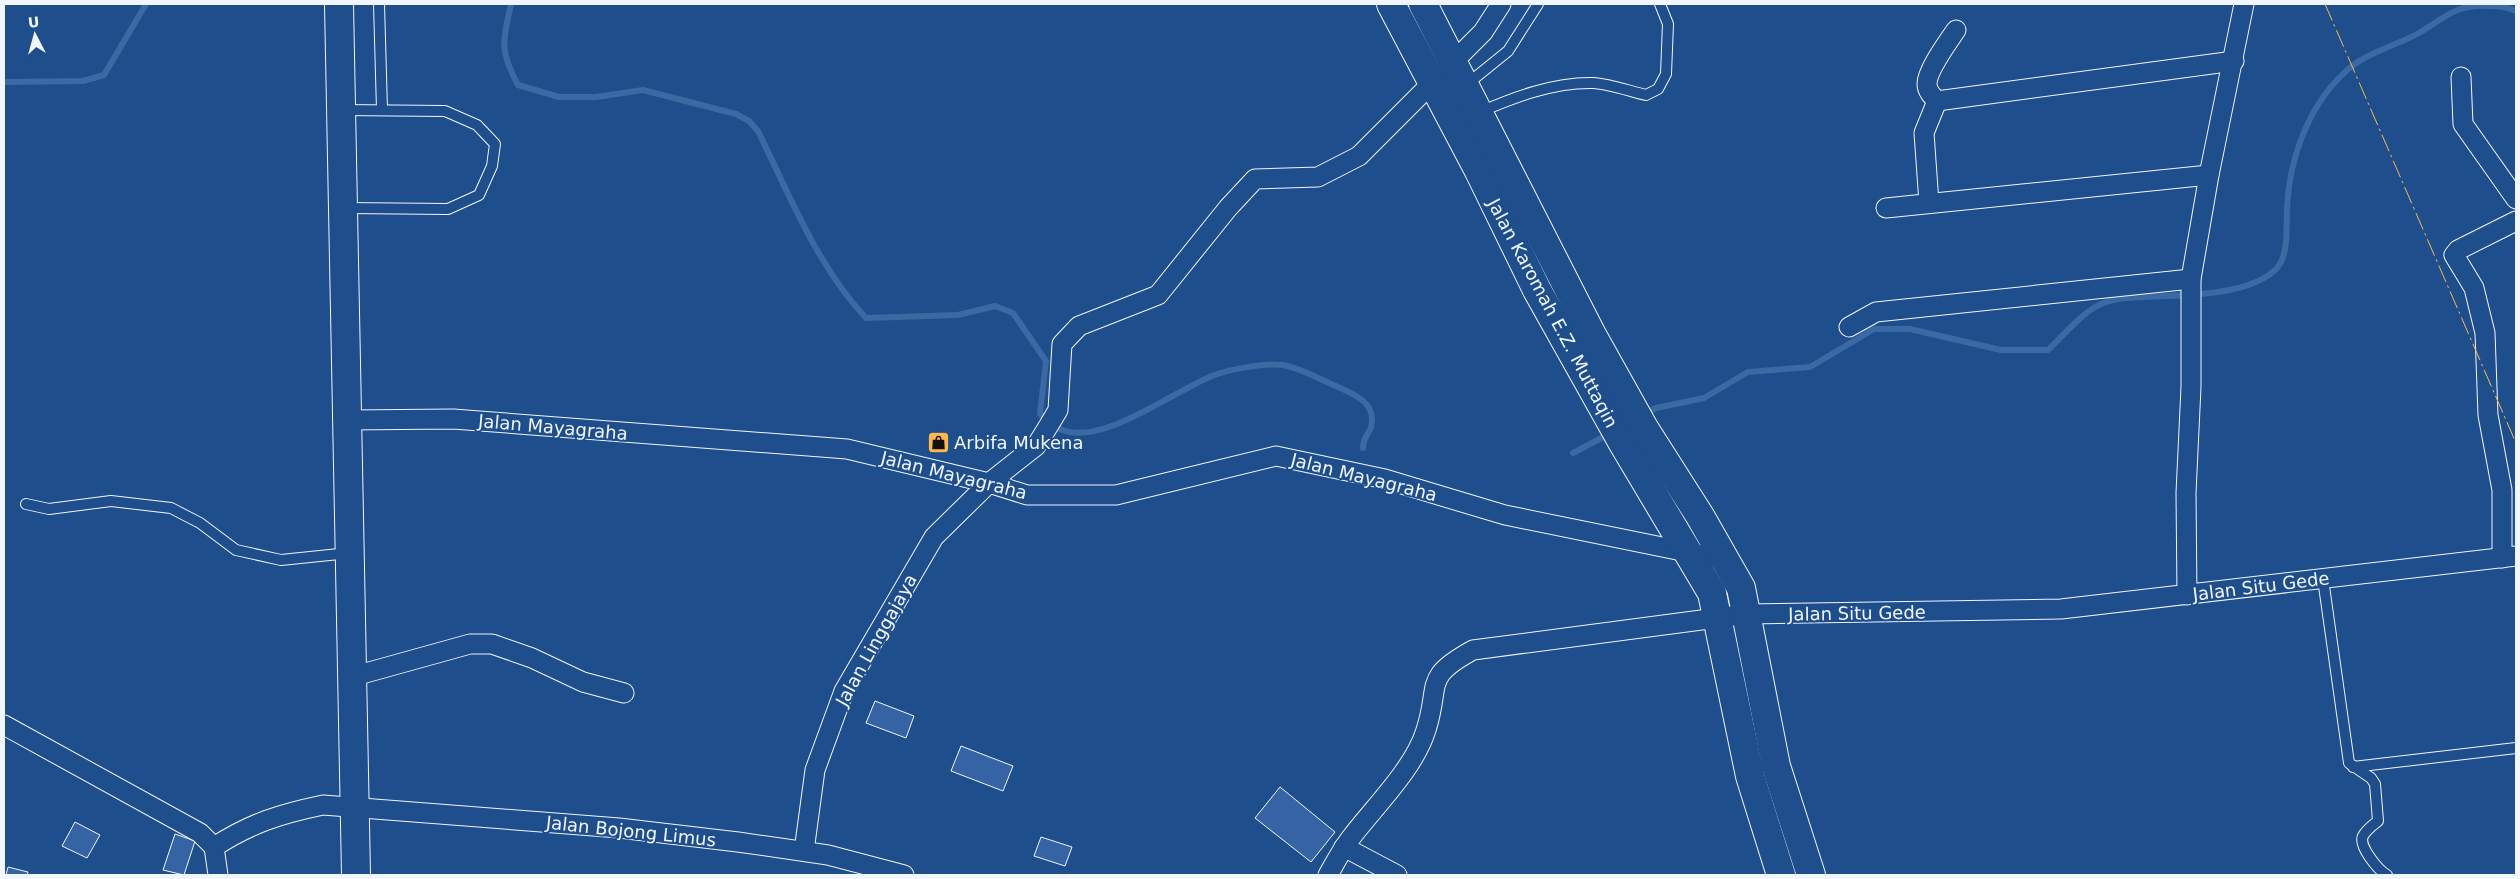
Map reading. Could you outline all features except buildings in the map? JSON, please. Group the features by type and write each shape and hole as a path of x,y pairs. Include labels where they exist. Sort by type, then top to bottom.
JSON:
{"street":[{"path":"339,4 356,875"},
{"name":"Jalan Karomah E.Z. Muttaqin","path":"1392,4 1479,171 1537,290 1605,386"},
{"name":"Jalan Karomah E.Z. Muttaqin","path":"1424,4 1478,113 1605,386 1632,434 1688,553 1712,593 1750,776 1781,875"},
{"path":"1432,84 1452,61 1482,32 1501,4"},
{"path":"2188,595 2186,493 2191,282 2209,175 2234,61 2244,4"},
{"path":"1937,101 1930,93 1927,82 1936,61 1956,30"},
{"path":"1937,101 2234,61"},
{"path":"2461,77 2463,124 2516,199"},
{"name":"Jalan Linggajaya","path":"804,851 815,770 844,691 934,537 989,483 1036,446 1058,410 1062,344 1079,326 1158,295 1228,208 1255,179 1318,177 1359,156 1404,109 1432,84"},
{"path":"1928,203 1924,133 1937,101"},
{"path":"1886,208 2209,175"},
{"path":"2509,557 2502,490 2488,415 2485,333 2474,288 2454,255 2458,250 2516,221"},
{"path":"1849,327 1876,312 2191,282"},
{"name":"Jalan Mayagraha","path":"348,420 453,419 847,450 989,483 1027,495 1116,495 1276,456 1385,479 1506,515 1726,560"},
{"name":"Jalan Karomah E.Z. Muttaqin","path":"1632,434 1726,560 1741,588 1776,766 1811,875"},
{"name":"Jalan Situ Gede","path":"1328,875 1344,847 1403,773 1426,731 1435,681 1449,664 1473,650 1747,614 2061,609 2509,557"},
{"path":"351,677 470,644 492,644 532,658 583,682 624,693"},
{"path":"4,725 200,833 214,847 218,875"},
{"name":"Jalan Bojong Limus","path":"214,847 238,832 279,814 323,806 619,828 804,851 904,875"},
{"path":"1344,847 1396,875"}],"lane":[{"path":"379,4 382,110"},
{"path":"1465,86 1508,51 1538,4"},
{"path":"1478,113 1513,98 1549,88 1593,83 1646,95 1658,89 1666,74 1668,24 1660,4"},
{"path":"341,110 445,111 477,125 495,144 492,166 478,195 448,209 344,208"},
{"path":"26,504 49,510 111,501 171,508 200,523 236,550 281,560 350,552"},
{"path":"2323,579 2349,763 2371,778 2375,784 2378,821 2363,836 2362,843 2378,869 2387,875"},
{"path":"2353,767 2516,748"}],"waterway":[{"path":"4,82 83,81 104,75 146,4"},
{"path":"511,4 504,45 508,63 518,85 559,97 596,97 643,90 736,114 749,121 758,131 818,253 849,298 866,318 958,315 995,306 1013,313 1046,361 1040,414 1059,429 1079,433 1097,430 1138,415 1196,383 1219,373 1257,366 1283,365 1301,370 1345,390 1360,398 1366,404 1372,418 1371,427 1363,448"},
{"path":"1645,414 1656,408 1704,398 1748,372 1810,367 1874,329 1910,329 2001,350 2048,350 2086,314 2104,303 2126,298 2214,293 2250,284 2265,277 2277,268 2281,262 2286,240 2289,190 2297,150 2304,131 2324,95 2337,80 2359,61 2419,33 2452,12 2479,6 2494,6 2516,11"},
{"path":"1573,453 1609,434"}],"power":[{"path":"2325,4 2516,443"}],"place":[{"name":"Arbifa Mukena","path":"938,442"}]}
